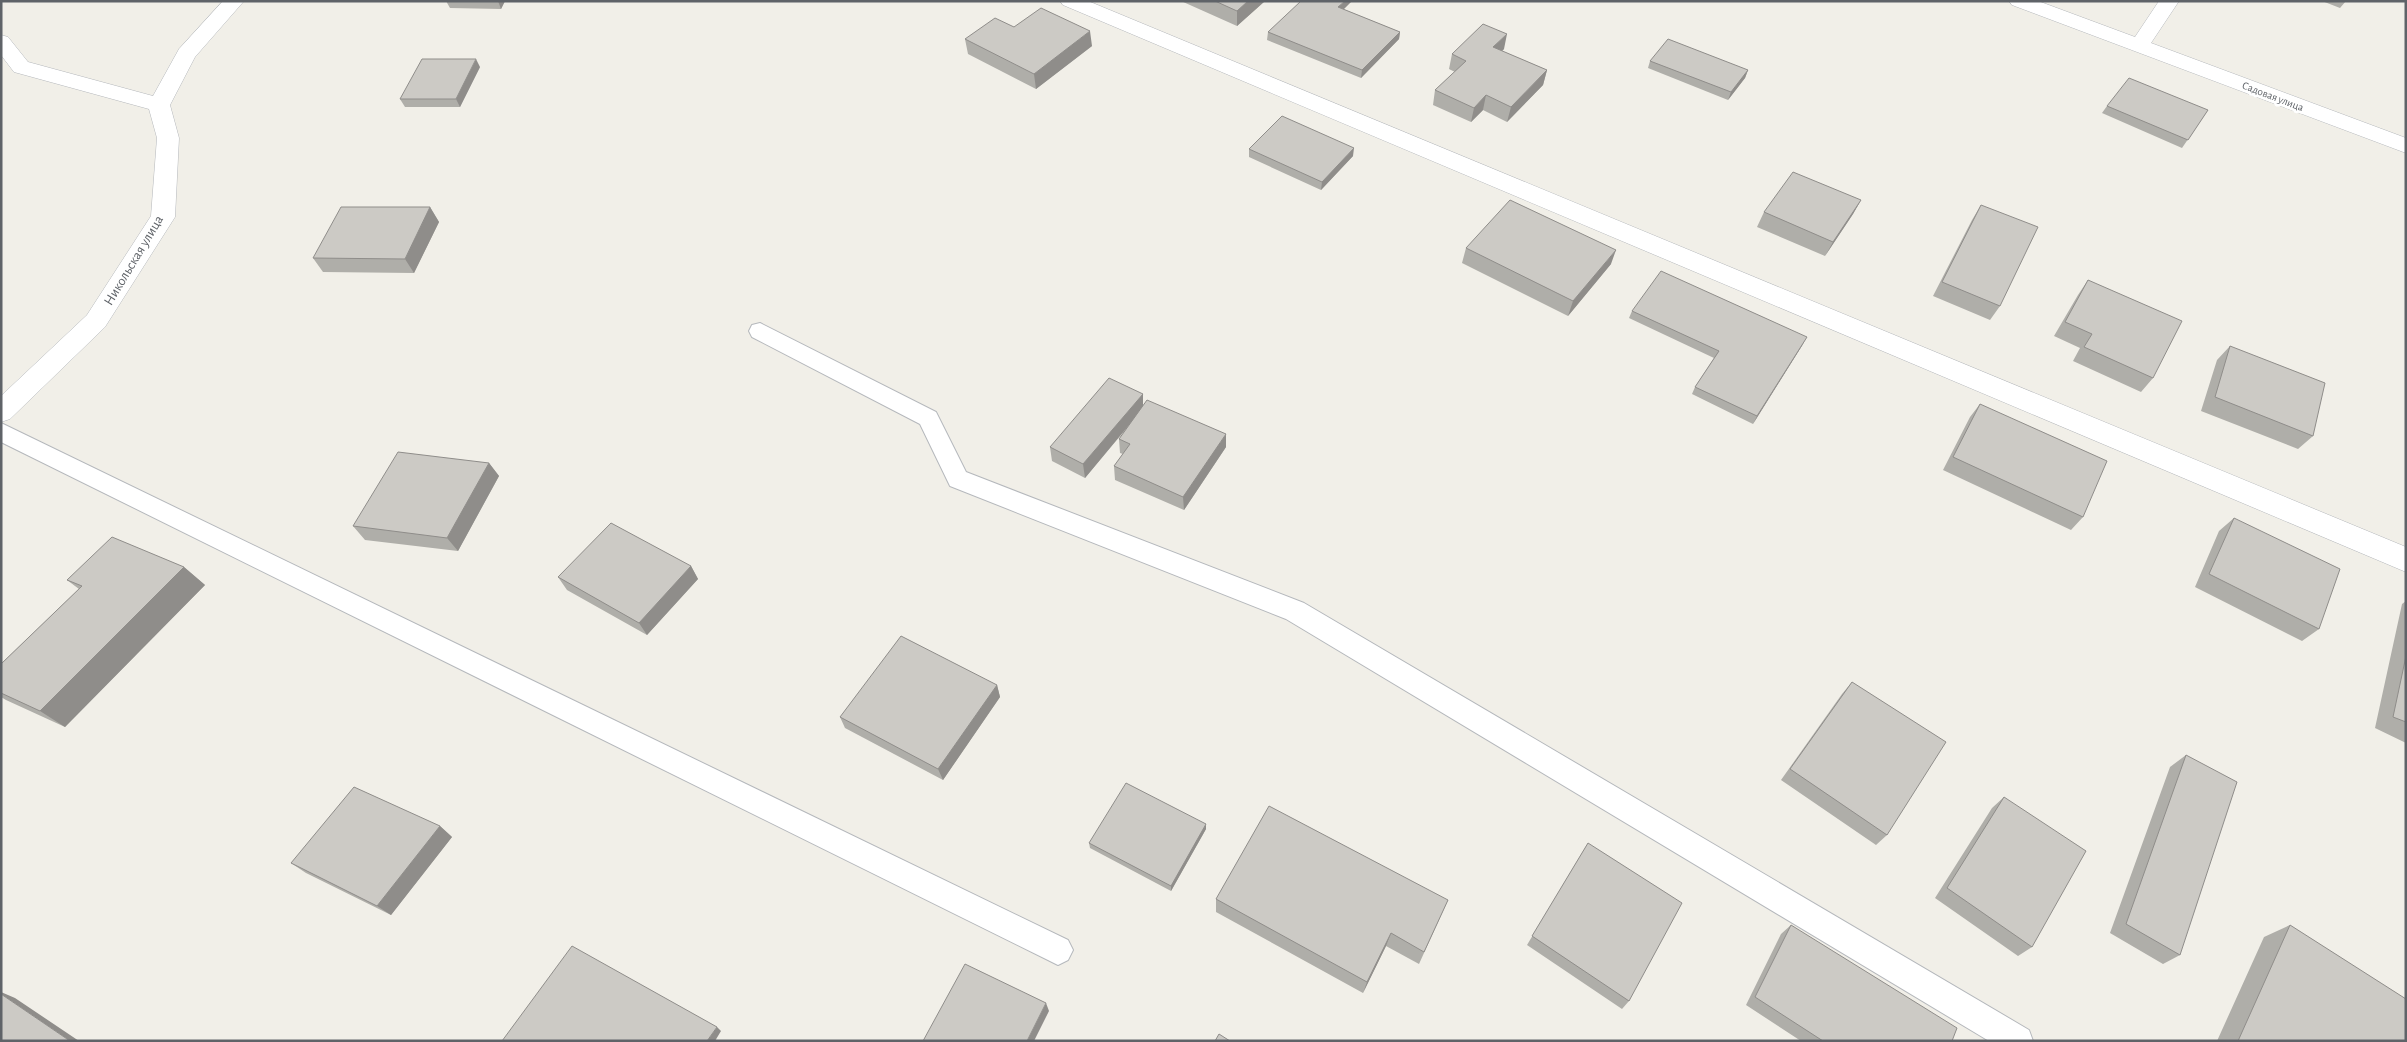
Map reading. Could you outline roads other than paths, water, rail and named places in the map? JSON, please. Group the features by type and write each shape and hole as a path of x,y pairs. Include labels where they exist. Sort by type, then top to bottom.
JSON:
{"street":[{"path":"1,41 21,67 159,105 186,54 234,1"},
{"path":"1070,1 2406,560"},
{"name":"Садовая улица","path":"2019,1 2406,146"},
{"path":"2139,46 2169,1"},
{"name":"Никольская улица","path":"1,412 96,321 163,217 168,138 159,105"}],"lane":[{"path":"760,331 928,418 958,479 1295,611 2018,1041"},
{"path":"1,432 1058,950"}]}
